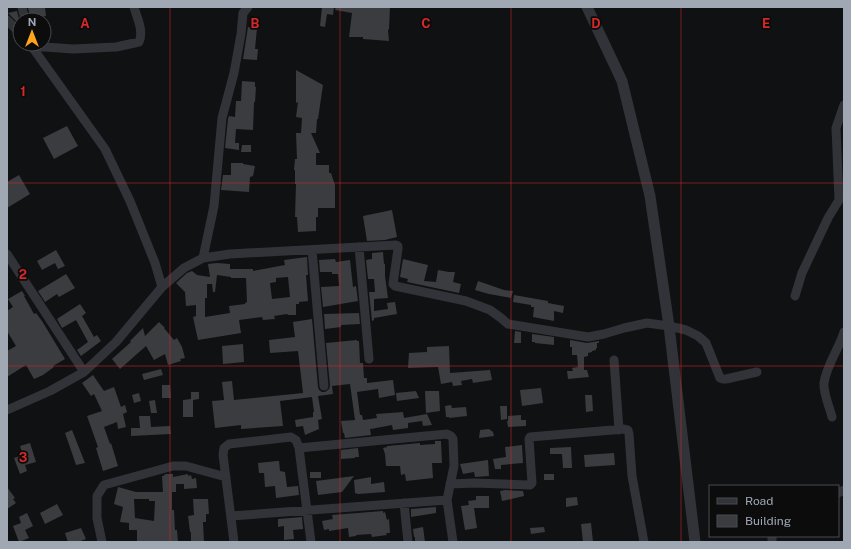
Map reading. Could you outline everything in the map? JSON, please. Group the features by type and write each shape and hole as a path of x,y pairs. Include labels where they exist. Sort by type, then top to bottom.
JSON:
{"street":[{"path":"52,47 73,49 102,48 116,47 139,42 141,33 134,7"},
{"path":"203,258 214,206 222,118 234,73 243,13 248,7"},
{"path":"587,7 622,81 650,196 669,326 695,542"},
{"path":"35,52 105,150 130,200 155,263 162,287"},
{"path":"795,296 802,273 828,218 839,200 836,128 844,105"},
{"path":"7,410 50,391 84,372 116,342 162,287 184,268 203,258 230,254 359,247 398,246 393,284 395,286 466,301 490,310 508,324 588,337 648,323 669,326 686,330 698,336 706,343 720,378 726,379 757,372"},
{"path":"359,247 369,359"},
{"path":"312,250 324,386"},
{"path":"7,254 84,372"},
{"path":"832,417 824,383 827,371 844,332"},
{"path":"614,360 619,430"},
{"path":"450,484 474,483 530,485 532,483 530,437 624,429 628,430 632,476 644,542"},
{"path":"299,448 447,434 451,436 453,440 454,466 447,500 453,542"},
{"path":"234,542 223,455 224,448 229,444 291,437 296,440 299,448 311,542"},
{"path":"102,542 97,518 97,496 104,485 172,466 186,466 226,476"},
{"path":"231,516 447,500"},
{"path":"404,503 408,542"}],"building":[{"path":"45,7 46,12 29,12 28,8"},
{"path":"322,7 334,7 333,15 327,14 325,27 320,26"},
{"path":"336,7 390,7 388,30 389,41 363,39 363,37 349,37 352,13 335,10"},
{"path":"248,27 257,28 255,49 258,49 257,60 243,59"},
{"path":"296,70 323,85 316,133 311,133 320,153 316,153 316,165 329,165 329,173 331,173 335,185 335,208 318,208 318,217 316,217 316,231 298,232 297,217 295,217 296,184 294,170 295,159 297,159 296,133 301,133 302,118 296,117 298,102 296,103"},
{"path":"242,81 255,82 256,87 253,130 236,129 235,143 239,143 239,150 225,148 228,119 229,116 235,117 236,101 241,101"},
{"path":"67,126 78,146 54,159 43,138"},
{"path":"242,145 251,145 251,152 241,152"},
{"path":"231,163 243,163 255,166 253,176 250,177 249,192 221,190 223,175 231,175"},
{"path":"19,175 30,194 7,208 7,182"},
{"path":"392,210 397,237 385,240 367,241 363,216"},
{"path":"56,250 65,266 58,269 55,263 42,270 37,261"},
{"path":"383,252 388,298 374,299 374,311 388,309 387,303 395,302 397,314 374,318 372,321 369,292 375,292 374,279 368,279 366,260 372,259 372,253"},
{"path":"307,257 308,275 306,275 308,301 299,302 299,304 296,304 296,315 287,314 274,316 275,319 263,320 262,317 239,320 241,333 198,340 193,317 196,316 196,305 186,306 185,292 176,283 187,273 192,271 197,275 210,277 208,264 230,264 230,269 253,269 253,271 285,265 284,260","holes":["217,275 231,278 246,278 247,302 245,304 229,306 230,313 205,317 207,284 212,284 213,292 215,292","288,277 290,297 272,299 270,283 276,282 276,278"]},
{"path":"335,259 336,262 350,260 353,287 356,286 358,301 323,307 321,287 339,286 338,274 332,274 332,272 320,272 319,260"},
{"path":"403,259 428,265 424,281 436,282 438,270 455,272 453,282 461,284 459,293 407,282 408,279 400,277"},
{"path":"66,274 75,288 59,297 57,294 45,302 38,291"},
{"path":"478,281 504,290 513,291 511,298 475,290"},
{"path":"22,291 34,314 36,313 42,321 65,359 53,366 54,367 43,375 34,379 26,365 7,377 7,351 16,346 7,331 7,311 13,307 8,299"},
{"path":"514,295 548,301 548,303 564,306 563,313 554,311 554,321 533,317 534,307 531,307 531,305 513,302"},
{"path":"80,304 86,313 82,316 94,337 97,335 101,341 81,356 77,350 88,342 76,320 62,328 57,319"},
{"path":"359,313 360,324 341,325 341,327 325,329 324,314"},
{"path":"312,319 319,390 325,392 330,386 326,343 357,340 359,341 360,363 363,363 364,378 367,378 367,383 393,380 395,395 379,398 378,389 357,392 360,415 362,415 363,420 377,418 376,414 403,412 404,418 427,414 432,425 423,426 422,421 408,423 408,428 393,430 392,425 370,429 371,435 345,438 341,421 355,420 350,384 332,386 333,394 318,396 322,419 318,420 319,429 305,435 303,426 296,427 295,420 313,417 314,412 312,397 280,401 283,426 241,429 241,425 215,428 212,401 224,400 222,382 232,381 234,400 303,393 298,351 270,353 269,340 295,337 293,322"},
{"path":"159,322 174,340 177,338 182,347 185,358 180,359 181,361 168,365 165,354 154,360 146,346 120,369 112,359 131,342 130,341 143,328 145,336"},
{"path":"515,331 521,332 521,343 514,343"},
{"path":"532,334 554,337 554,345 532,342"},
{"path":"570,340 587,343 599,341 599,343 597,343 596,350 588,353 588,356 584,357 584,370 587,370 589,377 568,379 567,371 573,371 572,368 578,367 577,355 572,355"},
{"path":"243,344 244,362 223,364 222,346"},
{"path":"449,346 450,373 490,370 492,380 473,383 472,379 461,381 462,385 453,386 452,382 441,384 438,367 408,368 409,353 427,352 427,347"},
{"path":"161,369 163,375 144,380 142,374"},
{"path":"93,375 104,391 114,387 121,407 125,405 127,412 123,414 126,427 118,429 117,422 104,427 118,466 103,471 96,448 98,447 87,416 102,411 94,394 91,396 82,383"},
{"path":"162,385 170,385 171,398 162,398"},
{"path":"541,388 543,403 522,406 520,390"},
{"path":"416,391 419,398 397,401 396,393"},
{"path":"425,391 439,391 440,411 426,413"},
{"path":"191,392 199,392 199,399 193,400 193,417 183,417 183,400 191,399"},
{"path":"139,393 141,401 134,403 132,395"},
{"path":"585,395 592,395 593,411 586,412"},
{"path":"155,400 157,413 151,413 149,401"},
{"path":"451,405 452,408 466,407 467,416 446,417 445,406"},
{"path":"500,406 507,406 507,419 501,420"},
{"path":"521,415 521,420 526,420 526,426 508,427 508,416"},
{"path":"139,416 150,416 151,427 170,426 171,434 131,436 131,428 140,428"},
{"path":"489,429 493,432 494,436 479,438 480,430"},
{"path":"72,430 85,463 76,465 65,433"},
{"path":"435,441 441,441 442,463 432,463 433,478 406,481 405,474 401,475 400,466 386,466 383,448 387,446 420,443 420,445 435,444"},
{"path":"30,443 36,462 25,465 27,471 20,474 14,458 23,455 20,446"},
{"path":"522,445 523,463 501,465 501,469 495,469 493,459 506,457 505,447"},
{"path":"571,447 572,468 563,468 562,454 550,454 550,448"},
{"path":"358,448 359,457 341,459 341,450"},
{"path":"614,453 615,465 585,467 584,455"},
{"path":"488,460 489,476 475,477 474,472 463,474 460,464"},
{"path":"279,461 280,471 285,472 287,487 298,486 299,495 276,498 275,486 265,487 264,473 259,473 258,463"},
{"path":"310,472 321,472 321,478 310,478"},
{"path":"166,474 173,474 173,477 188,474 188,476 191,475 192,479 196,478 197,488 184,489 184,484 176,484 176,492 172,492 172,510 174,510 175,530 177,530 178,542 137,542 137,530 129,530 129,523 120,522 123,507 114,504 118,487 136,492 163,492 162,476","holes":["134,499 149,499 149,501 155,501 154,521 135,518"]},
{"path":"544,474 554,474 554,480 544,480"},
{"path":"354,476 342,492 318,495 316,481"},
{"path":"371,477 371,484 384,482 385,492 355,493 354,480"},
{"path":"7,487 15,498 13,499 16,503 7,509"},
{"path":"500,491 523,491 524,496 502,501"},
{"path":"476,496 489,496 489,508 474,508 477,528 465,530 461,506 469,505 468,501 476,500"},
{"path":"577,497 578,505 566,507 566,498"},
{"path":"193,499 208,499 209,514 206,514 206,522 203,522 204,542 191,542 188,516 194,515"},
{"path":"57,504 63,515 45,524 40,513"},
{"path":"436,507 436,513 411,517 411,509"},
{"path":"383,511 383,513 385,512 387,520 389,519 390,533 386,533 387,535 372,537 371,534 349,537 348,528 329,531 329,529 324,530 322,521 333,519 332,515"},
{"path":"27,513 33,526 25,530 29,538 19,542 13,526 21,523 19,517"},
{"path":"302,517 303,529 293,530 294,539 284,540 284,526 278,527 278,519"},
{"path":"591,523 593,542 583,542 581,524"},
{"path":"423,527 425,542 415,542 413,529"},
{"path":"544,527 545,532 531,534 530,528"},
{"path":"81,528 86,539 78,542 68,542 65,533"}]}
